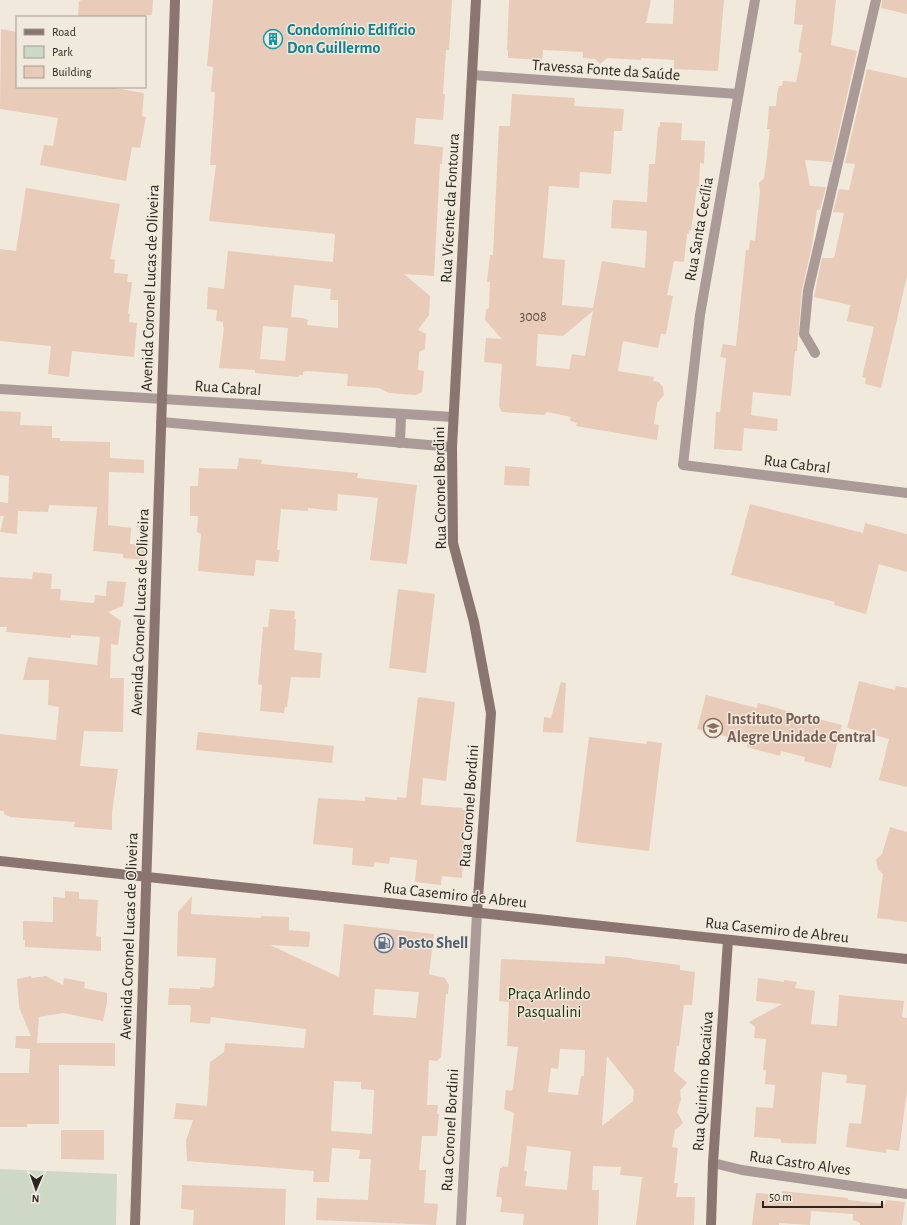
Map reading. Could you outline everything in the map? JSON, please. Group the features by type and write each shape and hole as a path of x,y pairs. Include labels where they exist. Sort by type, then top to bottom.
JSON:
{"street":[{"name":"Avenida Coronel Lucas de Oliveira","path":"135,1225 175,0"},
{"name":"Rua Vicente da Fontoura","path":"453,417 476,0"},
{"name":"Rua Santa Cecília","path":"683,465 700,315 755,0"},
{"path":"815,353 804,334 808,291 876,0"},
{"name":"Travessa Fonte da Saúde","path":"472,75 738,94"},
{"name":"Rua Cabral","path":"0,389 143,399 162,398 401,415 453,417"},
{"path":"400,443 401,415"},
{"name":"Rua Coronel Bordini","path":"453,417 453,543 474,622 491,713 477,913 460,1225"},
{"path":"161,422 452,447"},
{"name":"Rua Cabral","path":"683,465 907,493"},
{"name":"Rua Casemiro de Abreu","path":"0,861 907,959"},
{"name":"Rua Quintino Bocaiúva","path":"711,1225 713,1163 728,940"},
{"name":"Rua Castro Alves","path":"713,1163 742,1170 907,1194"}],"green space":[{"path":"0,1169 117,1174 116,1225 0,1225"}],"building":[{"path":"153,0 152,15 78,16 79,1"},
{"path":"213,0 452,0 449,50 446,50 443,120 416,118 414,144 443,147 442,164 440,164 434,276 404,274 430,296 429,315 418,330 426,334 425,349 419,352 418,370 424,371 422,392 416,395 389,393 379,388 347,386 348,374 307,371 303,372 303,375 299,375 299,377 255,373 255,370 219,368 224,327 223,322 216,321 217,310 207,309 208,287 224,289 228,251 333,262 335,234 209,221 216,165 210,165 215,92 211,92 213,67 207,66","holes":["294,285 331,289 330,300 338,300 338,328 307,325 308,320 291,317","263,326 288,328 285,361 260,359"]},
{"path":"509,0 651,0 646,23 673,24 674,0 724,0 718,71 674,69 674,60 641,58 641,60 607,58 600,64 595,59 583,58 583,52 543,50 542,60 508,58"},
{"path":"796,0 836,0 831,45 857,51 832,162 805,160 810,186 826,187 820,210 817,210 812,246 802,290 797,351 795,351 791,396 753,392 751,415 778,419 777,431 744,428 742,451 714,449 716,412 720,412 726,358 720,357 723,344 736,346 746,250 749,250 750,240 755,241 760,192 759,183 764,178 770,129 767,129 769,106 776,106 779,86 782,86 783,81 796,82 802,53 798,52 803,25 794,24"},
{"path":"882,0 907,0 907,14 881,8"},
{"path":"1,29 16,32 16,88 115,88 144,93 142,116 146,117 140,148 132,147 126,181 40,165 44,145 53,146 58,118 0,109"},
{"path":"867,69 907,78 907,276 881,388 865,384 866,378 862,377 874,327 847,321 850,305 814,297 822,258 834,258 844,213 833,212 839,189 849,190 855,164 845,163"},
{"path":"512,94 575,98 574,106 624,109 622,131 614,131 611,174 580,172 579,188 549,186 543,258 565,260 562,305 593,308 602,261 645,268 647,231 611,228 612,207 613,200 647,202 649,164 655,164 658,128 660,126 660,122 682,123 681,140 705,141 704,164 700,163 699,187 697,187 691,231 689,230 689,234 687,234 684,262 674,261 667,295 673,296 666,334 661,334 658,348 623,341 618,371 654,377 653,381 659,382 663,387 664,395 657,403 654,424 659,425 657,440 576,426 577,423 570,421 571,417 547,412 544,415 502,412 499,406 502,364 484,362 486,338 502,339 485,320 486,310 489,308 490,282 487,282 490,255 493,255 499,126 510,126","holes":["593,311 585,356 572,354 569,369 536,366 538,334 563,336"]},
{"path":"26,188 120,204 110,259 115,260 114,273 128,274 127,282 132,282 128,314 130,314 129,322 137,323 134,357 72,351 69,377 48,374 51,346 0,341 0,249 16,251"},
{"path":"0,411 21,412 20,425 52,426 52,438 60,438 60,441 110,442 110,458 144,460 144,473 109,472 108,525 131,528 130,544 145,545 145,560 123,558 123,554 93,551 97,507 49,505 48,512 18,511 17,534 0,532 4,516 0,516 0,502 8,503 9,476 0,475"},
{"path":"239,458 262,460 261,464 358,473 357,478 417,485 407,564 370,560 378,498 338,494 337,511 308,508 308,511 281,509 277,550 280,550 278,562 256,560 254,576 198,571 201,534 197,532 198,516 190,516 190,486 198,486 199,468 237,469"},
{"path":"505,466 530,468 529,486 504,485"},
{"path":"750,504 863,533 865,523 907,534 907,572 879,564 866,614 834,605 835,602 731,575"},
{"path":"33,572 52,574 51,589 61,589 60,600 94,603 95,595 106,596 107,581 126,582 123,606 108,612 121,621 118,645 111,644 110,678 124,678 123,732 84,731 80,766 118,769 112,813 112,830 74,827 75,822 10,817 4,814 4,811 0,811 0,734 56,740 59,707 48,705 49,680 23,680 28,657 97,665 100,637 71,635 71,638 6,632 7,627 0,627 0,577 32,579"},
{"path":"398,589 435,594 426,673 389,668"},
{"path":"270,609 295,611 294,619 296,619 294,650 322,653 320,678 291,677 287,707 285,707 284,713 260,711 262,685 258,684 263,627 268,627"},
{"path":"859,681 895,690 896,686 907,688 907,787 879,780 889,739 847,728"},
{"path":"561,682 566,683 563,733 543,732 544,717 551,718"},
{"path":"706,695 757,708 758,703 791,712 790,716 814,722 815,718 842,725 831,768 804,761 805,757 781,751 780,756 747,747 748,742 697,729"},
{"path":"418,697 455,702 446,781 423,778 421,805 463,808 462,810 466,810 462,878 442,876 441,885 415,882 417,860 390,857 389,864 374,862 374,867 352,865 353,848 313,844 318,798 365,801 365,797 397,800 397,797 406,798"},
{"path":"198,732 334,746 332,763 196,750"},
{"path":"589,737 646,744 647,741 662,743 649,851 576,842"},
{"path":"890,827 907,832 907,922 877,918 883,874 878,869 876,860 882,854"},
{"path":"65,891 79,892 79,899 98,900 96,936 101,937 101,951 25,947 25,940 23,940 23,921 53,922 53,897 65,898"},
{"path":"192,896 191,914 261,918 261,916 289,917 289,930 310,932 309,947 270,945 339,977 344,924 434,934 429,974 445,978 449,985 448,994 446,994 441,1057 437,1061 429,1060 427,1105 438,1105 437,1114 439,1114 437,1136 422,1136 419,1170 426,1170 424,1203 438,1204 436,1225 316,1220 317,1198 368,1200 371,1159 359,1159 360,1150 332,1148 329,1182 313,1182 314,1171 187,1161 186,1141 193,1120 174,1119 176,1103 207,1106 210,1062 224,1052 225,1043 304,1048 306,1029 211,1017 210,1024 190,1022 191,1007 189,1005 168,1005 169,988 200,989 200,987 214,987 216,958 177,956 178,912","holes":["375,989 419,992 416,1018 373,1015","334,1081 361,1082 361,1089 374,1090 372,1134 331,1131"]},
{"path":"605,956 632,958 680,965 680,970 695,972 692,1005 684,1005 679,1046 677,1046 674,1071 687,1083 680,1090 681,1099 677,1112 683,1123 675,1130 672,1147 678,1148 674,1183 678,1183 676,1197 695,1197 694,1225 636,1225 642,1177 620,1175 621,1167 593,1166 592,1190 599,1190 598,1225 523,1225 524,1214 500,1212 502,1200 501,1197 496,1197 500,1168 502,1168 502,1166 508,1167 514,1113 504,1109 506,1090 511,1091 513,1088 518,1047 507,1046 509,1002 499,1001 501,959 605,964","holes":["560,1049 585,1050 584,1076 581,1076 578,1095 548,1092 551,1068 558,1069","607,1056 634,1090 633,1101 602,1126","527,1146 571,1151 567,1190 525,1186 527,1171 524,1171"]},
{"path":"31,976 32,978 46,976 63,985 64,978 85,982 84,988 107,993 107,1003 103,1021 63,1013 39,1017 37,1043 115,1043 115,1066 59,1065 59,1124 27,1124 27,1127 0,1127 0,1073 29,1073 30,1049 15,1048 16,1036 31,1036 19,1007 17,979"},
{"path":"758,978 784,982 784,980 797,982 795,988 815,991 811,1024 837,1026 839,995 904,1001 902,1017 907,1018 907,1091 899,1151 886,1149 886,1153 846,1147 849,1123 861,1124 866,1085 846,1083 847,1075 822,1072 816,1144 781,1143 781,1139 754,1137 756,1107 773,1108 775,1085 765,1084 766,1070 763,1070 766,1039 754,1038 755,1027 749,1022 782,1004 756,1001"},
{"path":"61,1130 104,1130 104,1160 61,1159"},
{"path":"182,1185 286,1189 285,1225 193,1225 194,1210 181,1209"},
{"path":"782,1191 848,1198 848,1200 885,1204 886,1200 905,1202 902,1225 860,1225 860,1223 853,1220 853,1214 811,1211 810,1225 779,1223 779,1225 752,1225 756,1193 782,1195"}],"place":[{"name":"Condomínio Edifício Don Guillermo","path":"273,39"},
{"name":"Instituto Porto Alegre Unidade Central","path":"713,728"},
{"name":"Posto Shell","path":"384,943"}],"park label":[{"name":"Praça Arlindo Pasqualini","path":"549,1003"}]}
